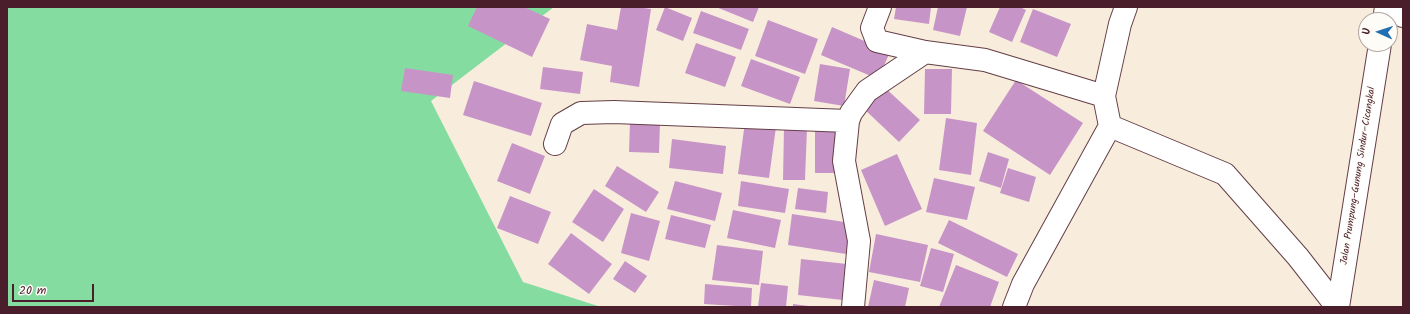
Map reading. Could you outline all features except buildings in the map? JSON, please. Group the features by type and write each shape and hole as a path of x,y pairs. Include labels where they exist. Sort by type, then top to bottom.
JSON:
{"street":[{"path":"880,7 872,28 877,41 925,52 985,60 1104,96"},
{"path":"1014,307 1023,284 1110,126 1104,96 1120,24 1126,7"},
{"path":"1394,7 1403,16"},
{"path":"853,307 859,241 844,160 848,121 851,113 867,91 925,52"},
{"name":"Jalan Prumpung–Gunung Sindur–Cicangkal","path":"1337,307 1379,52"},
{"path":"555,144 562,124 581,113 614,112 848,121"},
{"path":"1110,126 1225,174 1298,257 1337,307"}],"green space":[{"path":"7,7 554,7 431,101 523,282 601,307 7,307"}]}
